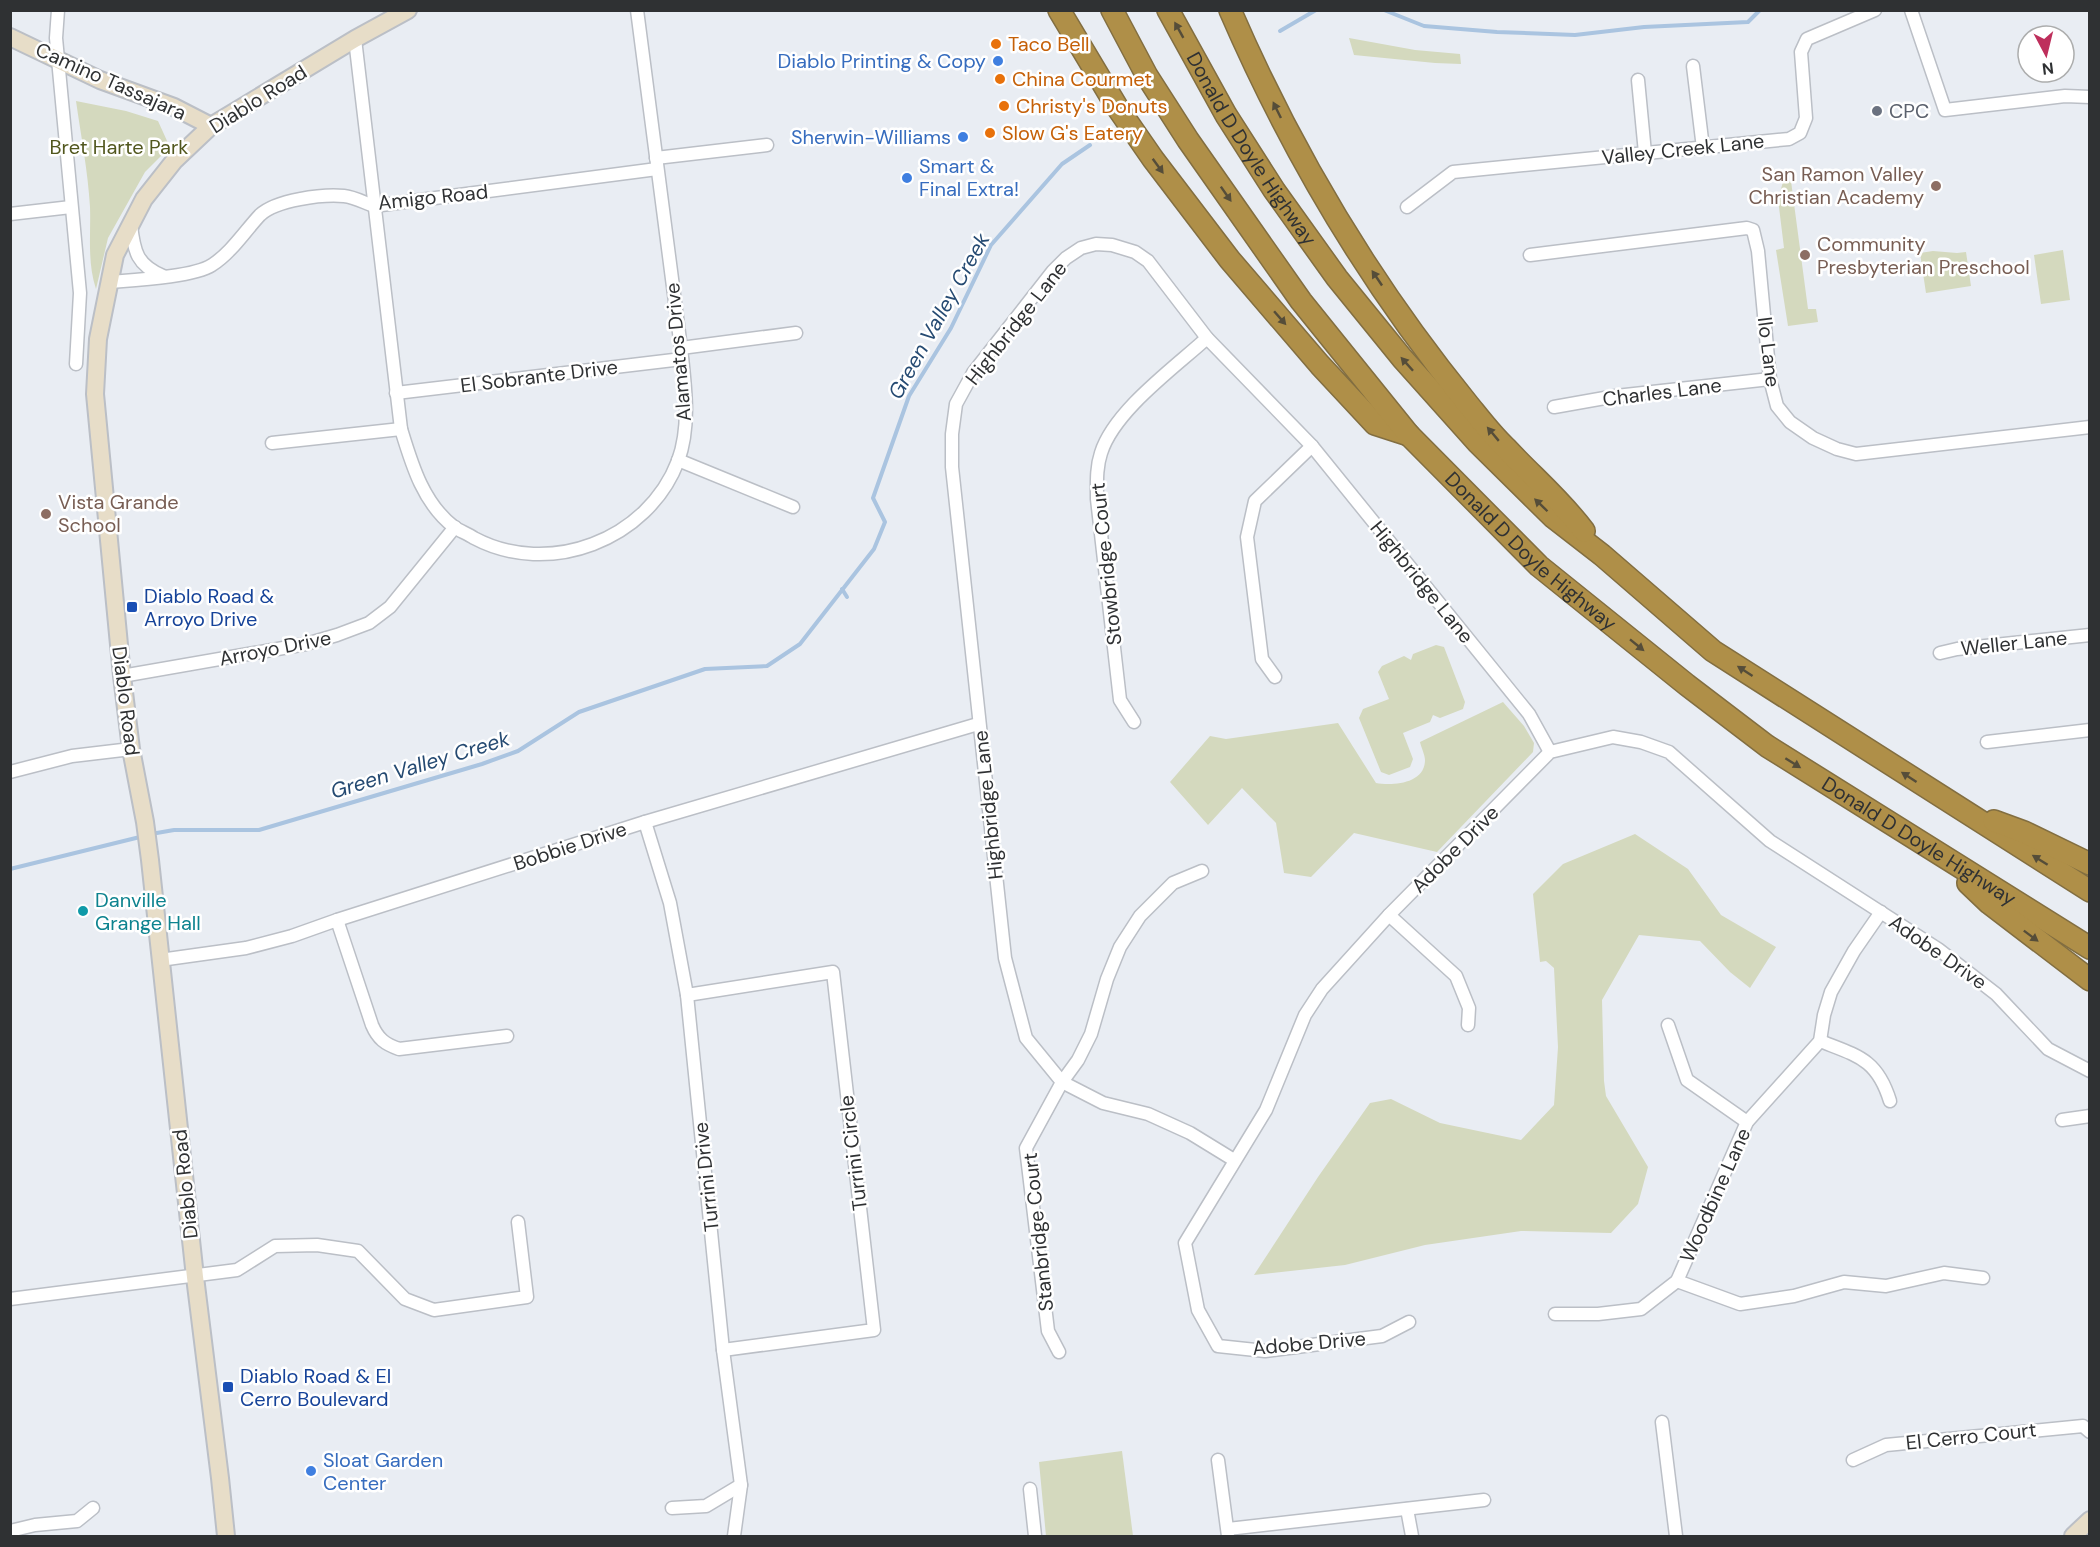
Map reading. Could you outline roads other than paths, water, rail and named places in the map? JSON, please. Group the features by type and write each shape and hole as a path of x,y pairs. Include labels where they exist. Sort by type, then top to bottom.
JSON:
{"highway":[{"path":"1059,10 1123,116 1230,260 1320,365 1375,424 1409,435"},
{"name":"Donald D Doyle Highway","path":"1113,10 1147,76 1188,140 1301,301 1409,435 1539,566 1767,746 2090,948"},
{"name":"Donald D Doyle Highway","path":"1168,10 1226,115 1274,190 1337,278 1402,358 1478,443 1553,517 1602,555 1713,651 2090,891"},
{"path":"1230,10 1246,47 1306,165 1361,254 1431,358 1503,446 1571,513 1602,555"},
{"path":"1959,808 2024,832 2090,864"},
{"path":"1940,856 1989,903 2090,980"}],"street":[{"path":"58,10 56,38 60,60 80,293 76,363"},
{"name":"Diablo Road","path":"226,1536 195,1277 150,860 131,749 122,676 95,394 98,339 115,255 144,199 174,161 211,126 355,39 408,10"},
{"name":"Alamatos Drive","path":"355,39 396,393 401,429 415,475 435,508 455,527 485,544 509,551 540,555 588,547 614,535 633,522 653,503 666,484 678,460 685,432 681,353 637,10"},
{"name":"Valley Creek Lane","path":"1407,207 1453,172 1789,139 1800,132 1806,118 1801,52 1807,39 1875,10"},
{"path":"1911,10 1945,110 2065,96 2090,97"},
{"name":"Camino Tassajara","path":"10,37 100,80 174,107 211,126"},
{"path":"1693,66 1702,147"},
{"path":"1638,80 1645,153"},
{"name":"Amigo Road","path":"109,282 196,272 212,266 225,255 262,213 283,203 308,198 344,196 374,206 767,146"},
{"path":"10,214 71,207"},
{"path":"131,225 133,242 142,263 151,271 163,276"},
{"name":"Ilo Lane","path":"1530,255 1747,228 1753,230 1758,251 1770,379 1777,405 1790,422 1813,438 1837,449 1856,454 2090,427"},
{"name":"Highbridge Lane","path":"1234,1160 1190,1133 1148,1114 1103,1103 1062,1082 1026,1038 1005,958 952,467 952,434 956,404 973,373 1053,271 1073,252 1096,244 1124,248 1148,261 1207,338 1311,447 1529,714 1550,752"},
{"name":"El Sobrante Drive","path":"396,393 681,353 796,333"},
{"name":"Stowbridge Court","path":"1134,722 1120,700 1096,474 1100,454 1107,437 1124,412 1207,338"},
{"name":"Charles Lane","path":"1554,407 1616,396 1770,379"},
{"path":"272,443 401,429"},
{"path":"1275,677 1262,658 1247,537 1255,501 1311,447"},
{"path":"678,460 793,507"},
{"name":"Arroyo Drive","path":"122,676 306,644 337,636 369,623 390,607 455,527"},
{"name":"Weller Lane","path":"1940,653 1957,649 2090,635"},
{"name":"Bobbie Drive","path":"160,960 246,948 292,936 645,822 978,723"},
{"path":"1987,742 2090,730"},
{"name":"Adobe Drive","path":"1409,1322 1382,1336 1265,1351 1218,1346 1198,1310 1185,1242 1266,1110 1305,1016 1322,989 1389,915 1550,752 1613,737 1641,742 1669,752 1770,841 1938,949 1996,994 2048,1049 2090,1071"},
{"path":"10,772 72,756 131,749"},
{"name":"Turrini Drive","path":"645,822 670,903 687,995 723,1350 741,1485 734,1536"},
{"name":"Stanbridge Court","path":"1059,1352 1048,1331 1026,1148 1091,1034 1107,979 1120,947 1140,916 1173,883 1202,871"},
{"path":"1881,912 1854,951 1831,992 1820,1041 1857,1055 1868,1062 1885,1086 1890,1101"},
{"path":"1389,915 1456,976 1468,1008 1468,1025"},
{"path":"337,920 372,1025 377,1036 385,1044 399,1049 507,1036"},
{"name":"Turrini Circle","path":"687,995 833,972 874,1330 723,1350"},
{"path":"1668,1025 1687,1080 1747,1122"},
{"name":"Woodbine Lane","path":"1555,1314 1598,1314 1641,1309 1677,1281 1747,1122 1820,1041"},
{"path":"2062,1120 2090,1116"},
{"path":"10,1299 237,1270 275,1246 317,1245 358,1251 405,1299 434,1310 527,1297 518,1222"},
{"path":"1677,1281 1740,1304 1794,1296 1844,1282 1886,1286 1944,1273 1983,1278"},
{"path":"1662,1422 1676,1536"},
{"name":"El Cerro Court","path":"1853,1460 1886,1445 1909,1442 2083,1426 2090,1432"},
{"path":"1218,1460 1228,1533 1484,1500"},
{"path":"672,1508 706,1506 741,1485"},
{"path":"1030,1489 1035,1536"},
{"path":"10,1531 35,1525 77,1521 93,1508"},
{"path":"1407,1509 1412,1536"},
{"path":"2073,1536 2090,1520"}],"waterway":[{"name":"Green Valley Creek","path":"1280,31 1316,10"},
{"name":"Green Valley Creek","path":"1384,10 1424,26 1575,35 1644,27 1748,22 1760,10"},
{"name":"Green Valley Creek","path":"151,834 174,830 259,830 482,764 518,751 579,712 705,669 767,666 800,644 874,549 885,522 873,498 909,396 951,328 991,245 1062,164 1090,145"},
{"name":"Green Valley Creek","path":"842,589 847,597"},
{"name":"Green Valley Creek","path":"10,869 144,836"}],"place":[{"name":"Taco Bell","path":"996,44"},
{"name":"Diablo Printing & Copy","path":"998,61"},
{"name":"China Courmet","path":"1000,79"},
{"name":"Christy's Donuts","path":"1004,106"},
{"name":"CPC","path":"1877,111"},
{"name":"Slow G's Eatery","path":"990,133"},
{"name":"Sherwin-Williams","path":"963,137"},
{"name":"Smart & Final Extra!","path":"907,178"},
{"name":"San Ramon Valley Christian Academy","path":"1936,186"},
{"name":"Community Presbyterian Preschool","path":"1805,255"},
{"name":"Vista Grande School","path":"46,514"},
{"name":"Diablo Road & Arroyo Drive","path":"132,607"},
{"name":"Danville Grange Hall","path":"83,911"},
{"name":"Diablo Road & El Cerro Boulevard","path":"228,1387"},
{"name":"Sloat Garden Center","path":"311,1471"}],"park label":[{"name":"Bret Harte Park","path":"119,147"}]}
